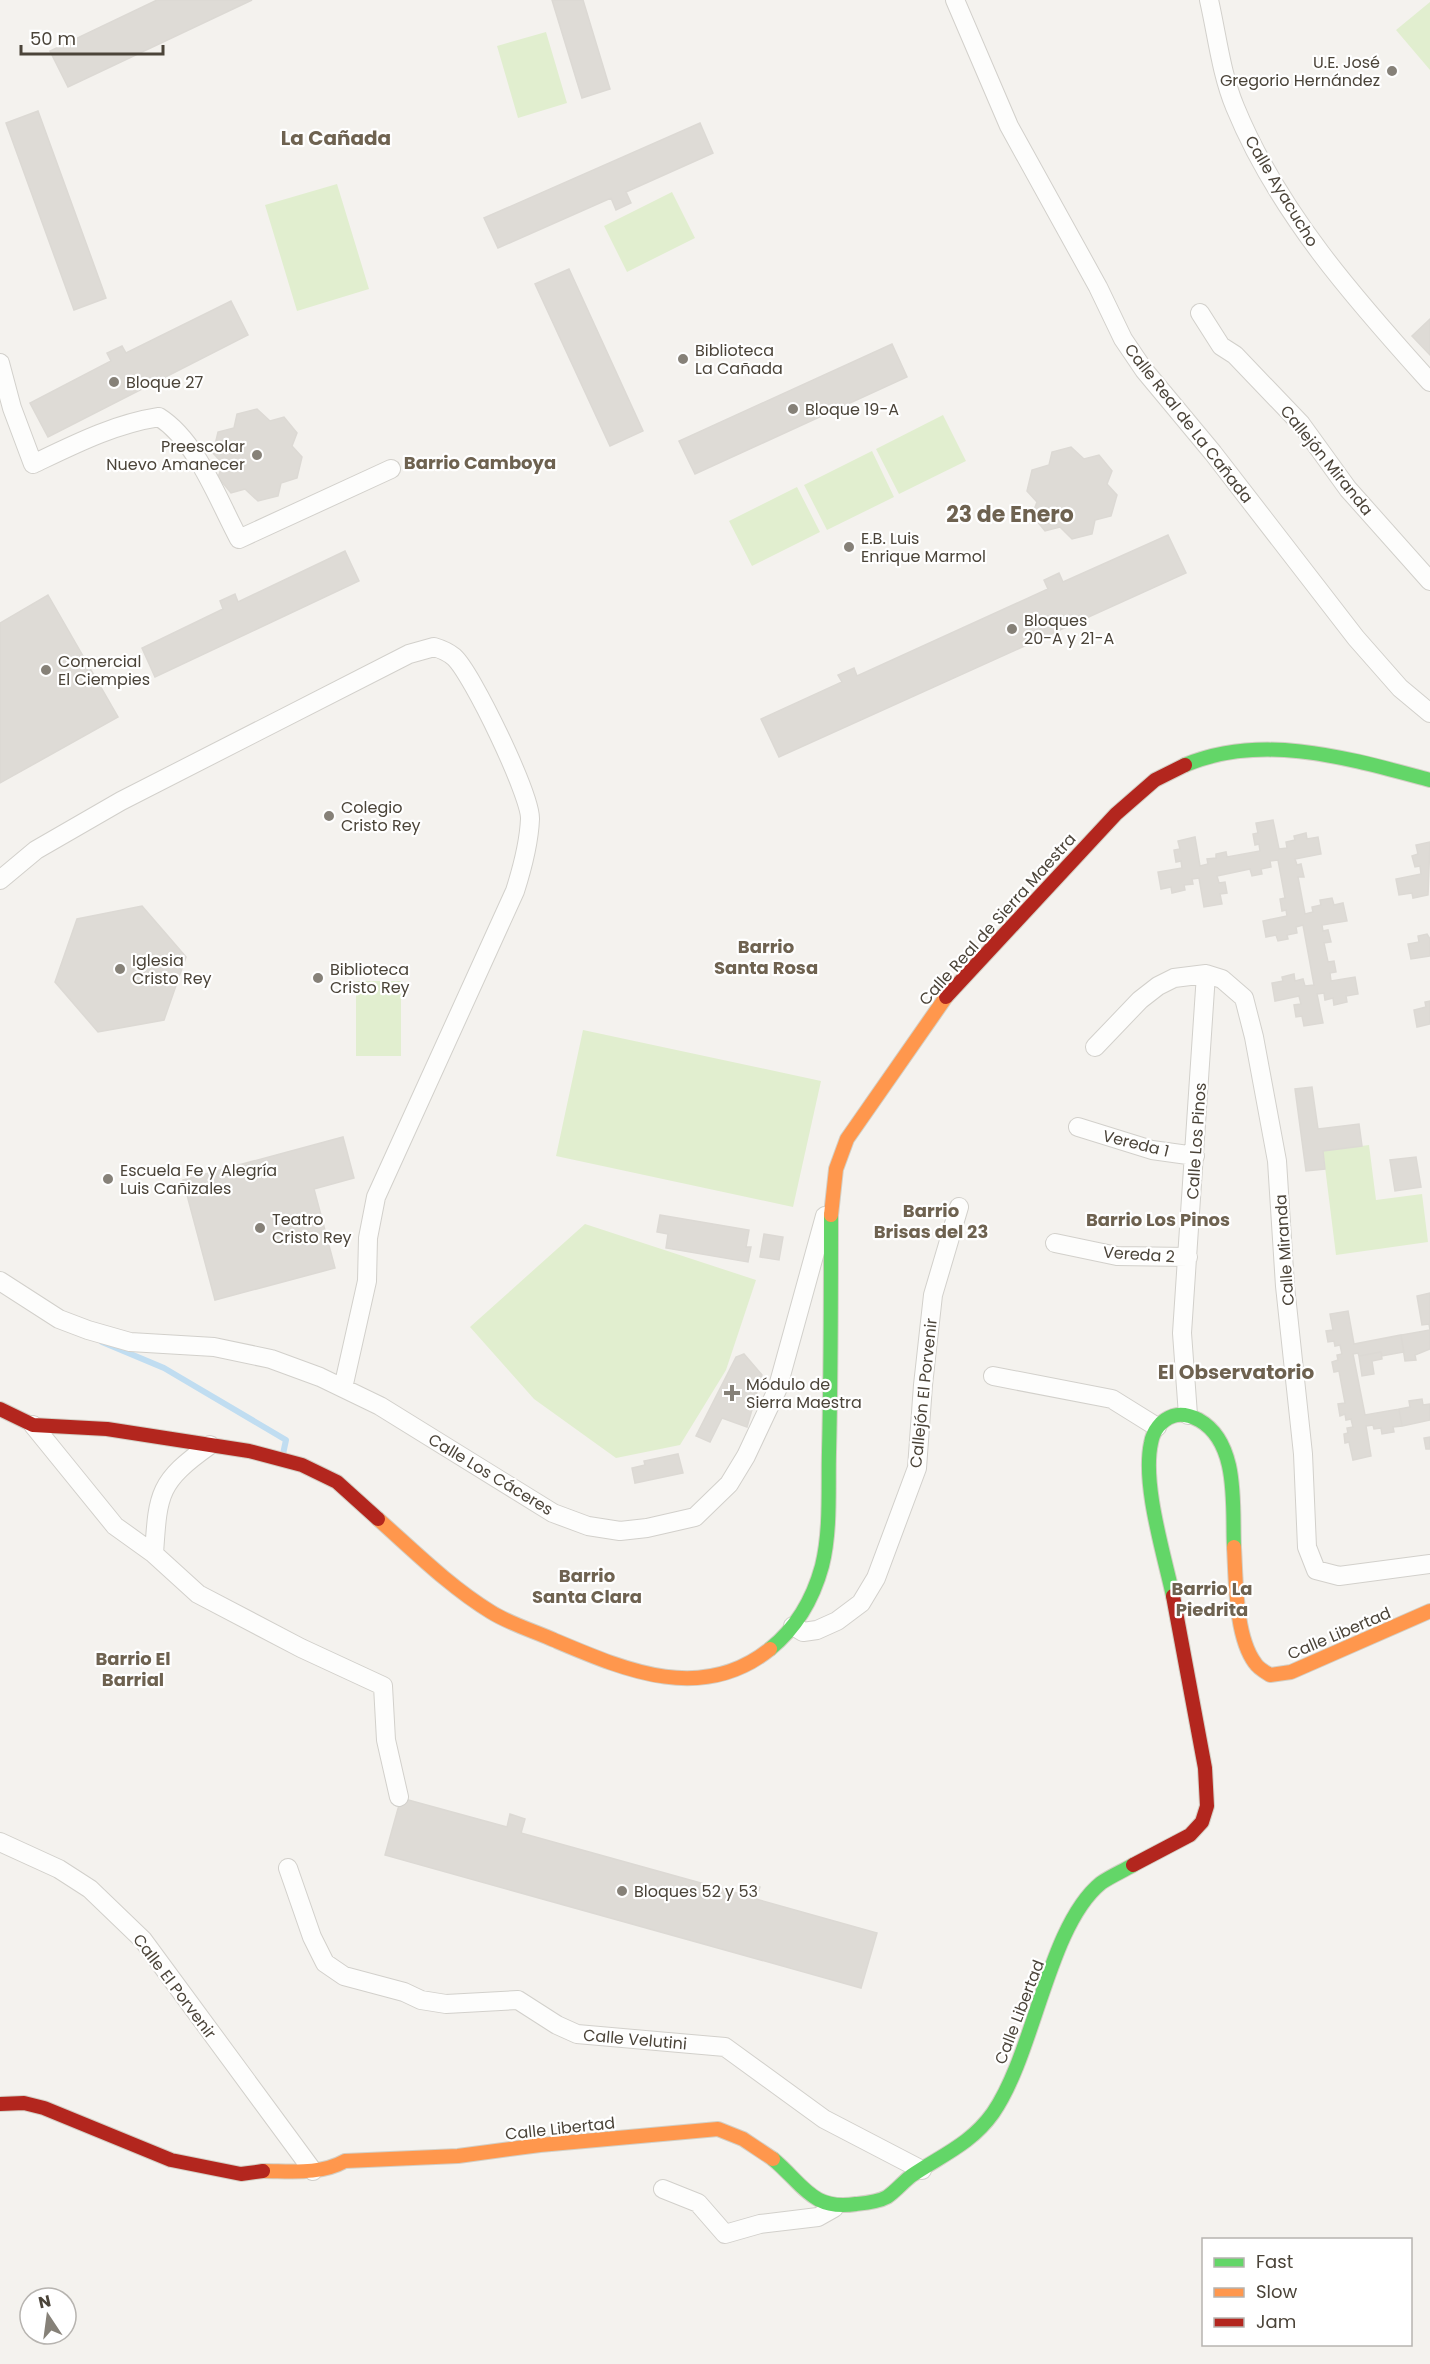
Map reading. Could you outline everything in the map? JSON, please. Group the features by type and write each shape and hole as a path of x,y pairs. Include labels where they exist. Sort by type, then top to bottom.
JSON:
{"street":[{"name":"Calle Real de La Cañada","path":"955,0 1009,126 1134,355 1350,630 1400,687 1430,713"},
{"name":"Calle Ayacucho","path":"1209,0 1235,107 1291,211 1350,290 1430,382"},
{"name":"Callejón Miranda","path":"1200,313 1221,346 1234,355 1301,424 1348,489 1430,580"},
{"path":"0,363 12,408 33,464 108,429 159,417 173,426 187,442 239,539 391,469"},
{"path":"0,880 36,850 121,801 408,654 434,647 455,658 463,669 498,734 528,804 530,819 523,862 516,891 376,1197 368,1238 367,1281 343,1388"},
{"name":"Calle Real de Sierra Maestra","path":"0,1409 33,1425 107,1429 282,1458 337,1482 439,1573 492,1613 606,1662 695,1680 714,1678 754,1662 780,1641 793,1626 810,1599 825,1548 831,1367 831,1197 836,1169 847,1139 864,1111 939,1003 1116,814 1148,785 1170,772 1208,756 1255,749 1314,753 1430,780"},
{"path":"1095,1047 1140,1000 1158,986 1188,974 1206,974"},
{"name":"Calle Los Pinos","path":"1188,1415 1182,1333 1206,974"},
{"name":"Calle Miranda","path":"1206,974 1222,979 1244,998 1268,1109 1280,1196 1285,1287 1300,1413 1307,1547 1311,1562 1316,1570 1339,1576 1430,1564"},
{"name":"Vereda 1","path":"1078,1127 1152,1150 1195,1156"},
{"name":"Calle Los Cáceres","path":"0,1281 59,1319 80,1328 130,1342 214,1347 271,1359 343,1388 380,1406 553,1513 588,1526 620,1531 647,1528 694,1517 729,1484 767,1414 777,1390 831,1197"},
{"name":"Callejón El Porvenir","path":"793,1626 803,1632 817,1630 837,1621 861,1603 876,1578 917,1468 933,1295 959,1207"},
{"name":"Vereda 2","path":"1055,1243 1117,1256 1188,1257"},
{"path":"993,1376 1112,1399 1157,1427 1168,1417 1188,1415"},
{"name":"Calle Libertad","path":"1188,1415 1207,1425 1215,1435 1230,1468 1240,1621 1252,1660 1259,1669 1268,1675 1291,1672 1430,1611"},
{"path":"33,1425 115,1526 154,1554 198,1594 301,1648 383,1686 386,1740 399,1797"},
{"name":"Calle Libertad","path":"0,2104 24,2103 44,2108 171,2160 241,2174 313,2171 334,2167 345,2161 458,2156 540,2145 718,2129 734,2133 779,2164 804,2193 834,2208 883,2199 908,2178 970,2139 1000,2101 1018,2065 1059,1955 1091,1892 1119,1871 1168,1849 1191,1834 1200,1826 1205,1815 1206,1767 1192,1709 1178,1617 1166,1568 1149,1466 1149,1448 1157,1427"},
{"path":"154,1554 155,1514 161,1494 173,1476 210,1445"},
{"name":"Calle El Porvenir","path":"0,1842 52,1865 90,1888 142,1940 313,2171"},
{"name":"Calle Velutini","path":"288,1868 312,1936 325,1963 344,1976 404,1992 422,2000 446,2004 518,2000 557,2025 577,2034 724,2047 824,2119 922,2170"},
{"path":"663,2189 698,2203 725,2234 760,2224 818,2217 834,2208"}],"green space":[{"path":"1430,2 1430,70 1396,30"},
{"path":"546,32 567,103 518,118 497,46"},
{"path":"337,184 369,289 297,311 265,205"},
{"path":"672,192 695,238 627,272 604,226"},
{"path":"943,415 966,461 899,494 876,449"},
{"path":"872,451 894,497 827,530 804,485"},
{"path":"797,487 820,532 752,566 729,521"},
{"path":"356,981 401,981 401,1056 356,1056"},
{"path":"583,1030 821,1081 793,1207 556,1156"},
{"path":"1369,1145 1376,1200 1422,1194 1428,1242 1336,1255 1323,1151"},
{"path":"585,1224 756,1280 726,1370 680,1445 616,1458 534,1399 470,1327"}],"building":[{"path":"157,0 252,0 68,87 50,51"},
{"path":"552,0 583,0 610,89 582,98"},
{"path":"38,111 106,298 74,310 6,123"},
{"path":"700,123 713,153 626,192 631,203 616,210 611,198 498,248 484,218"},
{"path":"569,269 643,431 610,446 535,284"},
{"name":"Bloque 27","path":"231,301 248,335 48,437 30,403 111,361 107,353 122,346 126,353"},
{"path":"1430,319 1430,355 1412,336"},
{"name":"Bloque 19-A","path":"892,344 907,377 695,474 679,441"},
{"name":"Preescolar Nuevo Amanecer","path":"257,409 270,421 284,417 297,433 292,446 302,457 297,478 281,483 278,496 258,501 245,489 231,493 218,477 223,464 213,453 218,432 234,428 237,414"},
{"path":"1071,447 1084,459 1099,455 1112,471 1107,484 1117,495 1111,516 1095,520 1092,534 1072,539 1060,527 1045,531 1032,515 1037,502 1027,491 1032,470 1049,465 1052,452"},
{"name":"Bloques 20-A y 21-A","path":"1168,535 1186,573 779,757 761,719 842,682 838,675 854,668 857,676 1048,589 1044,580 1059,573 1063,582"},
{"path":"345,551 359,581 155,677 142,648 223,609 220,601 235,594 238,602"},
{"name":"Comercial El Ciempies","path":"48,595 118,717 0,783 0,623"},
{"path":"1273,820 1279,849 1287,848 1286,842 1295,840 1294,836 1306,833 1307,839 1318,837 1321,854 1295,859 1297,865 1301,864 1304,877 1298,877 1305,914 1313,912 1312,907 1321,905 1320,900 1332,898 1334,905 1343,903 1347,921 1322,925 1323,931 1328,930 1331,942 1324,943 1328,962 1334,961 1336,972 1330,973 1331,981 1355,977 1358,994 1346,996 1347,1002 1334,1005 1333,998 1325,1000 1324,993 1317,994 1323,1023 1304,1026 1302,1016 1296,1017 1294,1005 1301,1004 1299,996 1275,1001 1272,983 1283,981 1282,977 1294,974 1295,981 1303,979 1305,986 1314,985 1303,925 1296,927 1297,933 1287,935 1288,939 1278,941 1276,935 1266,937 1263,921 1287,916 1286,910 1282,911 1280,899 1285,898 1278,860 1270,861 1271,867 1261,869 1262,874 1252,876 1250,869 1217,876 1219,883 1225,882 1227,893 1220,894 1222,904 1204,907 1199,878 1192,879 1193,884 1184,885 1185,890 1172,893 1171,887 1161,889 1158,872 1182,868 1181,861 1176,862 1174,850 1180,849 1178,841 1195,837 1200,866 1208,864 1207,859 1216,858 1216,854 1226,852 1227,857 1260,851 1259,844 1255,845 1253,834 1258,833 1256,823"},
{"path":"1430,842 1428,895 1413,898 1412,893 1399,895 1396,879 1421,874 1420,866 1415,867 1412,856 1418,854 1416,845"},
{"name":"Iglesia Cristo Rey","path":"142,906 186,957 164,1020 98,1032 55,982 77,919"},
{"path":"1427,934 1430,939 1430,956 1411,959 1408,944 1419,942 1418,936"},
{"path":"1430,1001 1430,1024 1417,1027 1414,1010 1426,1007 1425,1002"},
{"path":"1312,1087 1318,1129 1359,1124 1362,1146 1323,1151 1325,1169 1306,1171 1295,1089"},
{"name":"Teatro Cristo Rey","path":"343,1137 354,1178 314,1189 335,1268 215,1300 183,1180"},
{"path":"1416,1157 1421,1187 1395,1191 1390,1160"},
{"path":"660,1215 749,1230 746,1247 751,1247 748,1262 666,1248 668,1234 657,1232"},
{"path":"764,1234 783,1237 779,1260 760,1257"},
{"path":"1430,1293 1430,1330 1429,1324 1422,1325 1417,1296"},
{"path":"1348,1311 1354,1344 1401,1335 1404,1352 1382,1356 1381,1352 1359,1356 1358,1353 1353,1354 1365,1415 1399,1409 1402,1426 1393,1427 1394,1432 1382,1434 1381,1428 1374,1429 1373,1425 1366,1426 1371,1456 1353,1460 1349,1442 1345,1443 1344,1434 1348,1433 1347,1428 1353,1427 1351,1419 1346,1420 1345,1414 1340,1416 1338,1404 1345,1403 1339,1371 1334,1372 1332,1362 1338,1360 1337,1355 1342,1354 1340,1345 1335,1346 1334,1341 1328,1342 1326,1331 1333,1330 1330,1314"},
{"path":"1430,1330 1430,1349 1415,1355 1416,1360 1405,1361 1401,1335"},
{"path":"1381,1352 1382,1359 1372,1361 1374,1374 1362,1376 1359,1356"},
{"path":"744,1354 762,1375 747,1427 722,1418 710,1442 696,1436 736,1357"},
{"path":"1422,1399 1423,1405 1430,1404 1430,1420 1402,1426 1399,1409 1410,1407 1409,1401"},
{"path":"1430,1437 1430,1449 1426,1449 1424,1438"},
{"path":"678,1454 683,1473 635,1483 632,1468 645,1465 644,1461"},
{"name":"Bloques 52 y 53","path":"401,1798 507,1827 510,1814 525,1819 521,1833 744,1895 747,1884 760,1887 756,1899 877,1933 861,1988 385,1855"}],"waterway":[{"path":"102,1342 164,1368 286,1440 283,1454"}],"traffic: fast":[{"path":"1185,765 1215,755 1246,750 1276,750 1339,757 1430,780"},
{"path":"770,1649 796,1622 808,1601 822,1566 827,1538 831,1363 831,1215"},
{"path":"1173,1596 1155,1519 1149,1478 1152,1439 1158,1426 1165,1420 1176,1415 1190,1416 1212,1430 1221,1444 1228,1460 1231,1477 1234,1547"},
{"path":"773,2159 809,2194 818,2199 841,2205 856,2204 887,2197 911,2176 966,2141 993,2113 1008,2087 1055,1959 1068,1928 1083,1903 1101,1883 1133,1865"}],"traffic: slow":[{"path":"831,1215 836,1169 847,1139 946,997"},
{"path":"378,1519 447,1580 491,1612 514,1624 608,1662 636,1671 690,1678 718,1675 744,1666 770,1649"},
{"path":"1234,1547 1236,1591 1244,1638 1248,1652 1256,1665 1270,1675 1291,1672 1430,1611"},
{"path":"263,2171 294,2172 325,2168 345,2161 458,2156 540,2145 718,2129 743,2139 773,2159"}],"traffic: jam":[{"path":"946,997 1116,814 1155,780 1185,765"},
{"path":"0,1409 33,1425 107,1429 249,1451 302,1465 337,1482 378,1519"},
{"path":"1133,1865 1190,1835 1202,1822 1207,1806 1205,1768 1173,1596"},
{"path":"0,2104 24,2103 44,2108 171,2160 241,2174 263,2171"}],"place":[{"name":"U.E. José Gregorio Hernández","path":"1392,71"},
{"name":"Biblioteca La Cañada","path":"683,359"},
{"name":"Bloque 27","path":"114,382"},
{"name":"Bloque 19-A","path":"793,409"},
{"name":"Preescolar Nuevo Amanecer","path":"257,455"},
{"name":"E.B. Luis Enrique Marmol","path":"849,547"},
{"name":"Bloques 20-A y 21-A","path":"1012,629"},
{"name":"Comercial El Ciempies","path":"46,670"},
{"name":"Colegio Cristo Rey","path":"329,816"},
{"name":"Iglesia Cristo Rey","path":"120,969"},
{"name":"Biblioteca Cristo Rey","path":"318,978"},
{"name":"Escuela Fe y Alegría Luis Cañizales","path":"108,1179"},
{"name":"Teatro Cristo Rey","path":"260,1228"},
{"name":"Módulo de Sierra Maestra","path":"732,1393"},
{"name":"Bloques 52 y 53","path":"622,1891"}],"district":[{"name":"La Cañada","path":"336,138"},
{"name":"Barrio Camboya","path":"480,463"},
{"name":"23 de Enero","path":"1010,514"},
{"name":"Barrio Santa Rosa","path":"766,957"},
{"name":"Barrio Los Pinos","path":"1158,1220"},
{"name":"Barrio Brisas del 23","path":"931,1221"},
{"name":"El Observatorio","path":"1236,1372"},
{"name":"Barrio Santa Clara","path":"587,1586"},
{"name":"Barrio La Piedrita","path":"1212,1599"},
{"name":"Barrio El Barrial","path":"133,1669"}]}
